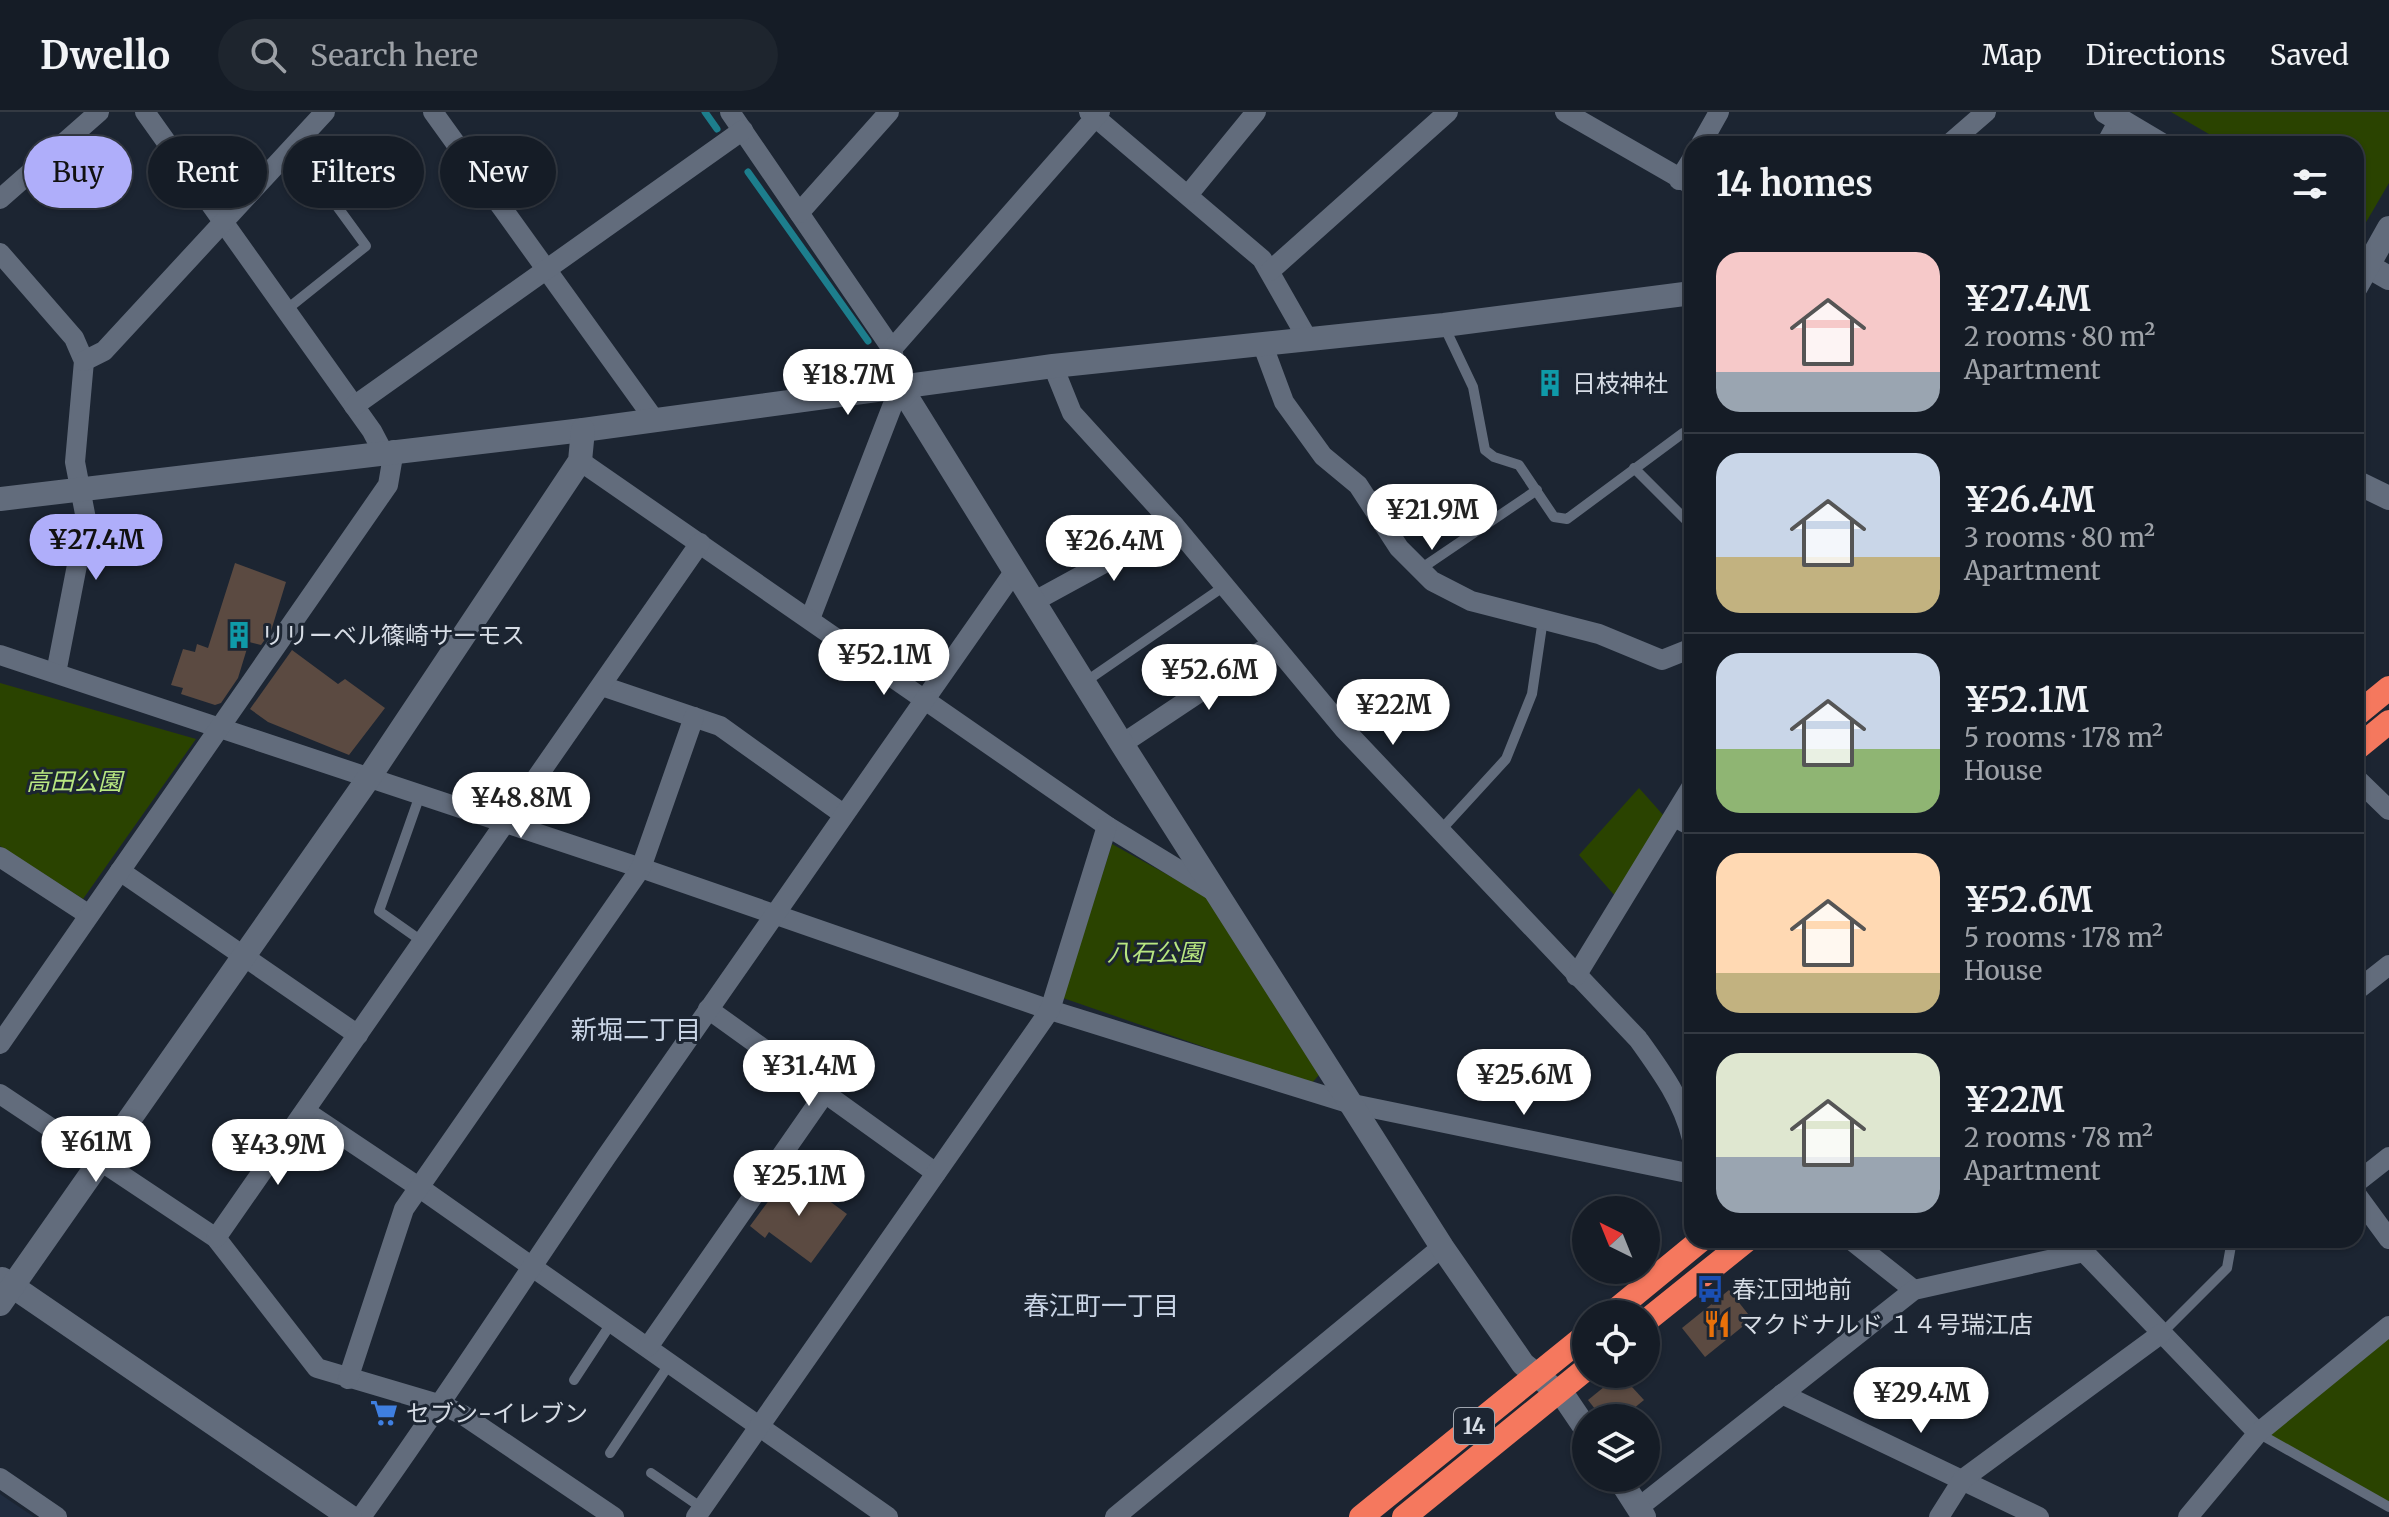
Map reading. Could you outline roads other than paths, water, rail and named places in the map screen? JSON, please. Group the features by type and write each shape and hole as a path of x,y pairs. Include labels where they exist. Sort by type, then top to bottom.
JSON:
{"highway":[{"path":"2364,708 2389,688"},
{"path":"2364,742 2389,722"},
{"path":"1628,1300 1691,1248"},
{"path":"1660,1310 1737,1248"},
{"name":"14","path":"1361,1517 1572,1347"},
{"name":"14","path":"1404,1517 1572,1380"}],"street":[{"path":"0,199 99,112"},
{"path":"0,1044 388,485 388,451 145,112"},
{"path":"302,136 325,112"},
{"path":"433,112 654,419"},
{"path":"730,112 892,349 900,386 1348,1103 1523,1364 1558,1392 1572,1410"},
{"path":"799,213 889,112"},
{"path":"1188,195 1256,112"},
{"path":"1270,271 1448,112"},
{"path":"1565,112 1684,182"},
{"path":"1706,136 1719,112"},
{"path":"1958,136 1986,112"},
{"path":"892,349 1094,114 1262,259 1307,338"},
{"path":"2108,136 2112,116 2146,136"},
{"path":"354,406 743,130"},
{"path":"84,361 104,351 283,157"},
{"path":"2367,273 2389,228"},
{"path":"0,253 74,338 84,361 75,462 86,519 56,673"},
{"path":"0,499 583,430 1053,366 1444,325 1684,294"},
{"path":"1262,343 1284,402 1323,456 1358,485 1399,548 1432,581 1471,601 1599,634 1662,660 1684,651"},
{"path":"1053,366 1072,413 1226,585 1344,729 1519,910 1576,976 1638,1039 1669,1082 1684,1112"},
{"path":"810,619 900,386"},
{"path":"350,1517 4,1289 100,1161 241,955 368,779 580,461 583,430"},
{"path":"580,461 1107,826 1215,892"},
{"path":"2364,486 2389,498"},
{"path":"1033,602 1174,525"},
{"path":"216,1238 700,543"},
{"path":"361,1517 442,1405 532,1266 774,913 1014,572"},
{"path":"1122,744 1272,644"},
{"path":"0,655 641,868 1050,1010 1348,1103 1684,1172"},
{"path":"602,686 720,726 843,814"},
{"path":"348,1379 404,1209 641,868 694,717"},
{"path":"2364,786 2389,810"},
{"path":"1576,976 1633,888 1684,798"},
{"path":"699,1512 1050,1010 1107,826"},
{"path":"0,857 89,915"},
{"path":"120,871 358,1035"},
{"path":"2364,985 2389,965"},
{"path":"708,1009 936,1173"},
{"path":"648,1347 825,1093"},
{"path":"0,1094 216,1238 317,1368 442,1405 463,1415 614,1517"},
{"path":"305,1111 420,1188 888,1517"},
{"path":"2364,1177 2389,1157"},
{"path":"2364,1205 2389,1239"},
{"path":"1115,1517 1442,1247"},
{"path":"1861,1248 1914,1290"},
{"path":"1628,1492 1641,1512 1782,1394 1914,1290 2081,1248"},
{"path":"2091,1248 2162,1333 2258,1433"},
{"path":"2188,1517 2258,1433 2389,1326"},
{"path":"1939,1517 1963,1479 2162,1333"},
{"path":"1782,1394 2039,1517"},
{"path":"0,1478 57,1517"}],"lane":[{"path":"286,310 366,246 338,208"},
{"path":"1444,325 1473,387 1485,450 1494,457 1519,465 1554,517 1567,519 1684,433"},
{"path":"1634,468 1684,518"},
{"path":"1419,570 1537,490"},
{"path":"1083,683 1226,585"},
{"path":"1440,831 1506,759 1532,694 1543,619"},
{"path":"420,795 379,911 423,942"},
{"path":"1670,820 1684,828"},
{"path":"2162,1333 2227,1268 2231,1248"},
{"path":"574,1380 612,1322"},
{"path":"610,1453 670,1363"},
{"path":"2258,1433 2389,1507"},
{"path":"651,1473 699,1512"}],"waterway":[{"path":"705,112 717,129"},
{"path":"748,172 868,341"}],"place":[{"name":"日枝神社","path":"1550,383"},
{"name":"リリーベル篠崎サーモス","path":"239,635"},
{"name":"春江団地前","path":"1710,1289"},
{"name":"マクドナルド １４号瑞江店","path":"1717,1324"},
{"name":"セブン-イレブン","path":"384,1413"}],"district":[{"name":"新堀二丁目","path":"636,1029"},
{"name":"春江町一丁目","path":"1101,1305"}],"park label":[{"name":"高田公園","path":"74,781"},
{"name":"八石公園","path":"1155,952"}]}
